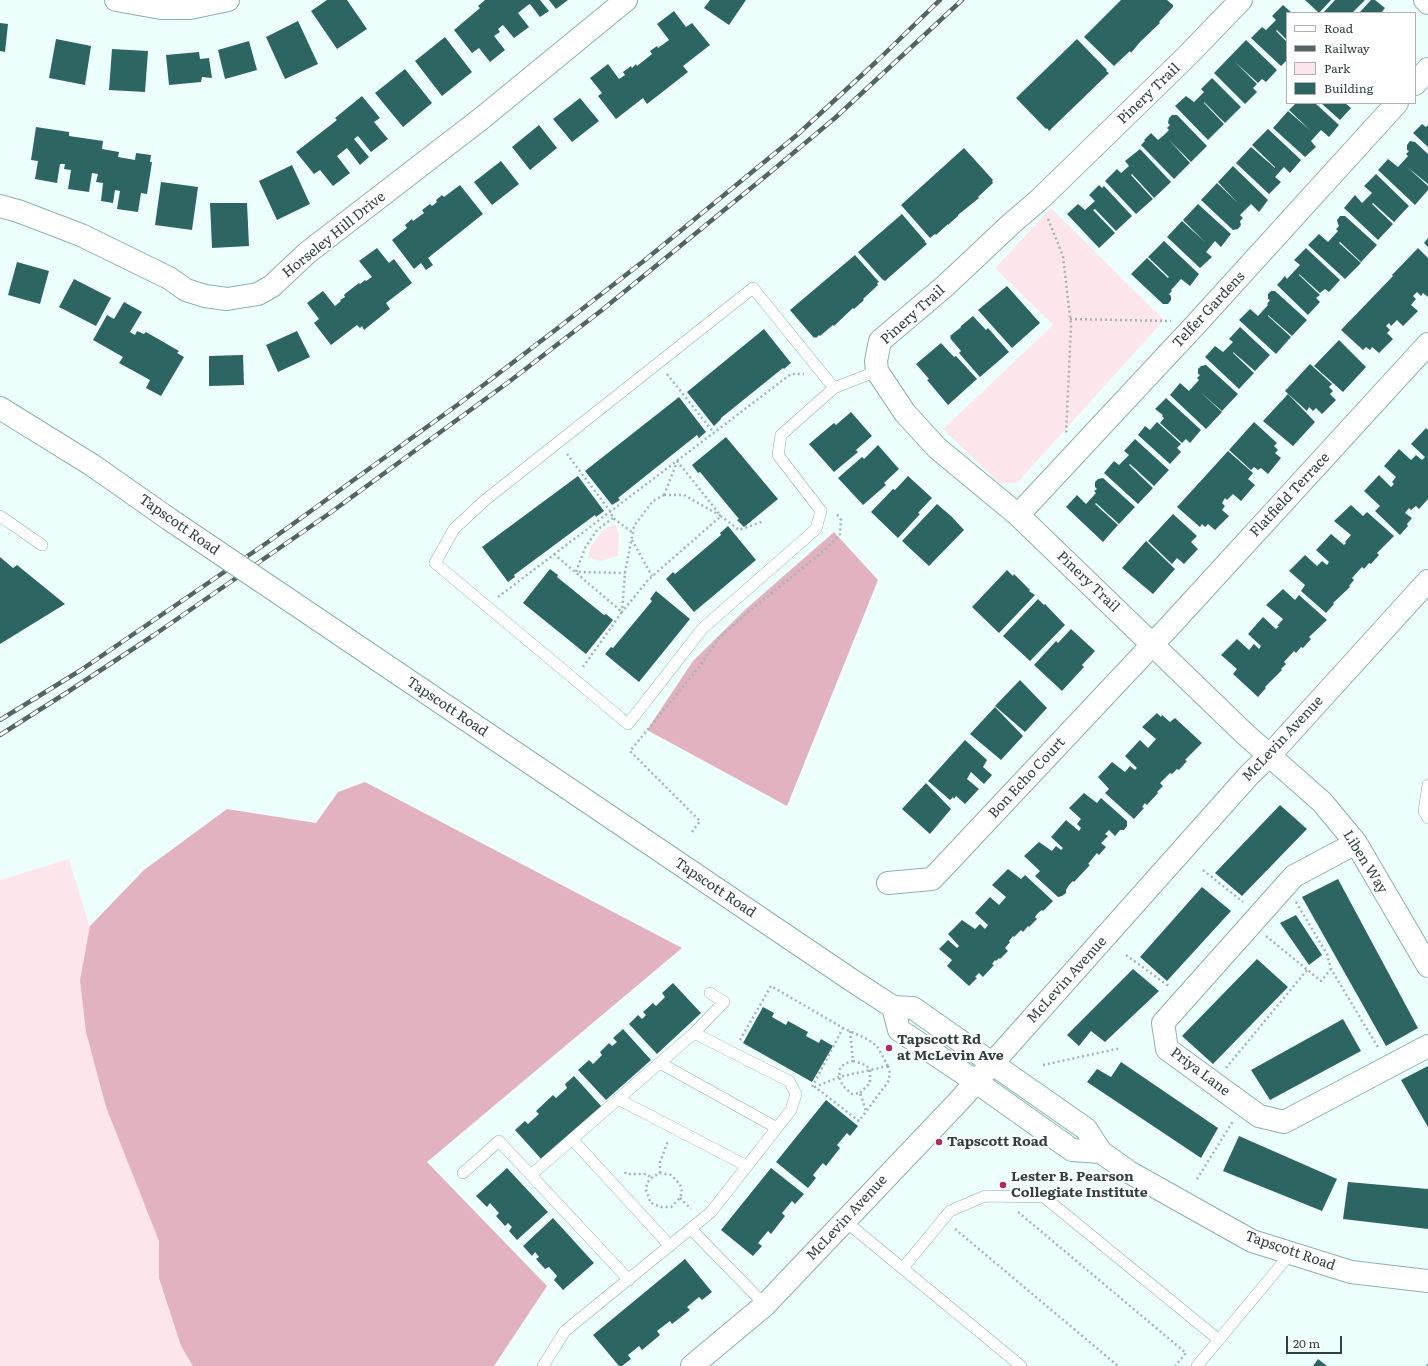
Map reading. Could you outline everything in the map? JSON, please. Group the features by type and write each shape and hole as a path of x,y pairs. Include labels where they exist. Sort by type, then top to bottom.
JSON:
{"street":[{"path":"116,0 161,8 190,8 228,0"},
{"name":"Horseley Hill Drive","path":"0,206 18,211 81,235 169,278 186,290 205,296 227,299 258,294 272,286 306,253 482,118 626,0"},
{"name":"Pinery Trail","path":"1241,0 1186,57 1040,199 1012,223 945,286 880,341 876,361 877,371 905,414 937,448 1018,515 1269,756"},
{"path":"1425,0 1428,3"},
{"path":"1416,83 1428,69"},
{"name":"Telfer Gardens","path":"1018,515 1198,322 1396,104"},
{"name":"Flatfield Terrace","path":"1152,644 1428,344"},
{"name":"Tapscott Road","path":"0,408 92,465 169,519 893,1007 913,1008 993,1062 1086,1128 1101,1152 1130,1172 1252,1241 1351,1272 1428,1282"},
{"name":"McLevin Avenue","path":"692,1366 765,1305 976,1081 1250,774 1269,756 1428,581"},
{"name":"Bon Echo Court","path":"888,883 932,879 1152,644"},
{"name":"Liben Way","path":"1269,756 1322,802 1356,843 1428,966"},
{"name":"Priya Lane","path":"1356,843 1294,876 1286,885 1260,923 1184,998 1163,1023 1167,1049 1259,1116 1284,1122 1428,1046"},
{"path":"893,1007 899,1030 976,1081 1072,1150 1101,1152"}],"lane":[{"path":"834,388 753,288 484,501 454,529 435,563 628,724 703,628 816,529 822,511 778,455 781,434 834,388 877,371"},
{"path":"0,516 42,545"},
{"path":"1428,785 1424,811 1428,818"},
{"path":"531,1175 694,1033 724,1002 710,993"},
{"path":"544,1366 565,1331 711,1212 791,1110 796,1094 789,1080 694,1033"},
{"path":"660,1063 777,1128"},
{"path":"618,1099 747,1166"},
{"path":"572,1139 670,1246"},
{"path":"463,1173 499,1141 629,1280"},
{"path":"903,1268 950,1211 985,1196 1044,1197 1219,1340"},
{"path":"844,1221 1021,1366"},
{"path":"691,1229 765,1305"},
{"path":"1197,1366 1291,1253"}],"path":[{"path":"1040,199 1063,256 1071,326 1064,465"},
{"path":"1070,319 1198,322"},
{"path":"658,363 714,433"},
{"path":"486,606 791,374 822,373"},
{"path":"558,442 610,511 613,518 633,533"},
{"path":"664,495 677,460"},
{"path":"677,460 722,516"},
{"path":"622,612 625,573 634,526 653,501 664,495 684,495 722,516 739,530 764,521"},
{"path":"574,679 622,612 652,576 722,516"},
{"path":"576,572 585,548 597,530 613,518"},
{"path":"632,540 652,576"},
{"path":"554,554 622,612"},
{"path":"576,572 625,573"},
{"path":"1203,870 1260,923 1307,970 1321,981 1331,969"},
{"path":"1286,885 1327,954 1331,969 1390,1066"},
{"path":"1126,955 1184,998"},
{"path":"1213,1082 1307,970"},
{"path":"732,1052 771,986 877,1046 888,1066 890,1073 888,1082 859,1121 815,1087 839,1077 888,1066"},
{"path":"812,1087 843,1028"},
{"path":"850,1031 853,1061"},
{"path":"1043,1065 1121,1048"},
{"path":"853,1061 866,1065 870,1070 870,1083 860,1093 852,1094 843,1086 839,1077 840,1069 844,1064 853,1061"},
{"path":"860,1093 866,1112"},
{"path":"1197,1179 1236,1117"},
{"path":"660,1173 660,1162 673,1127"},
{"path":"597,1166 610,1159 626,1174 647,1174 651,1178"},
{"path":"660,1173 671,1175 680,1184 682,1192 680,1198 671,1207 661,1207 650,1202 646,1190 647,1183 651,1178 660,1173"},
{"path":"639,1212 650,1202"},
{"path":"1015,1209 1186,1353 1175,1366"},
{"path":"955,1229 1118,1366"}],"green space":[{"path":"1051,208 1164,320 1017,483 999,483 943,429 1053,325 995,268"},
{"path":"615,523 619,535 618,556 600,561 588,557 591,546 602,531"},
{"path":"69,859 223,1366 0,1366 0,880"}],"shaded area":[{"path":"834,532 878,580 787,806 647,730 693,661 747,608"},
{"path":"365,782 682,948 427,1162 547,1286 494,1366 193,1366 181,1346 159,1278 159,1241 106,1107 86,1032 80,980 90,926 144,870 227,809 316,823 338,792"}],"building":[{"path":"327,0 347,0 367,29 337,49 311,11"},
{"path":"485,0 540,0 549,11 540,17 530,4 528,5 518,13 529,27 514,38 503,25 498,29 500,32 494,36 505,50 490,62 479,48 472,53 454,30 480,8 478,6"},
{"path":"549,0 568,0 556,9"},
{"path":"710,0 746,0 729,25 704,8"},
{"path":"1121,0 1167,0 1173,5 1173,7 1131,53 1130,51 1114,66 1084,37"},
{"path":"1305,0 1331,0 1320,12 1318,12"},
{"path":"1335,0 1365,0 1353,12 1324,12"},
{"path":"1371,0 1375,0 1385,8 1382,12 1360,12"},
{"path":"1283,5 1291,12 1286,12 1286,39 1277,30 1276,31 1286,41 1286,61 1281,66 1251,38 1262,27 1266,30 1276,20 1272,16"},
{"path":"674,11 686,27 692,23 710,45 683,66 688,72 647,104 643,98 616,119 598,96 602,93 590,78 608,64 619,79 625,75 623,72 631,66 632,68 636,64 637,66 652,54 650,51 657,46 658,48 669,40 657,24"},
{"path":"298,21 318,64 285,79 266,37"},
{"path":"0,23 8,24 5,52 0,51"},
{"path":"445,37 472,72 442,96 415,61"},
{"path":"56,39 91,46 85,85 49,78"},
{"path":"1077,39 1109,73 1049,131 1016,98"},
{"path":"1246,40 1277,70 1266,82 1262,79 1258,83 1234,61 1257,84 1253,88 1257,92 1245,104 1214,73"},
{"path":"249,41 257,70 225,79 218,50"},
{"path":"112,49 148,51 145,92 109,90"},
{"path":"199,52 200,59 209,58 212,78 202,77 201,82 169,85 166,55"},
{"path":"405,69 432,103 403,127 375,93"},
{"path":"1212,78 1241,107 1225,123 1204,102 1224,124 1208,140 1175,106 1186,96 1194,102 1204,92 1201,89"},
{"path":"362,96 380,118 374,122 388,139 371,152 358,136 354,139 369,157 360,165 347,148 337,156 350,173 333,186 320,170 314,174 296,152 337,120 335,118"},
{"path":"580,98 599,121 572,142 553,119"},
{"path":"1295,104 1316,104 1339,125 1329,137 1321,130 1311,141 1316,147 1305,157 1273,128 1288,111 1311,131 1289,110"},
{"path":"1322,104 1346,104 1351,108 1340,120"},
{"path":"1172,115 1177,115 1207,146 1191,162 1169,140 1190,163 1174,179 1141,145 1151,133 1158,140 1164,135 1169,130 1167,128 1170,125 1168,123 1169,118"},
{"path":"1422,124 1426,127 1428,125 1428,147 1413,133"},
{"path":"539,125 557,148 530,170 512,147"},
{"path":"36,127 69,132 69,136 103,141 102,149 119,152 118,157 135,160 136,153 151,155 150,162 152,162 147,194 141,193 138,212 117,209 120,191 115,190 113,203 101,201 103,183 96,182 98,174 92,173 89,192 68,189 71,170 64,169 65,164 60,164 57,183 35,179 38,161 31,160"},
{"path":"1268,129 1301,160 1290,173 1284,167 1275,177 1281,182 1269,194 1236,163 1251,147 1275,168 1252,145"},
{"path":"1410,141 1415,142 1428,154 1428,184 1407,167 1428,186 1428,190 1415,205 1378,170 1388,159 1398,167 1408,156 1406,154 1409,151 1407,150 1407,145"},
{"path":"964,148 993,180 993,183 978,197 979,198 936,235 935,234 930,238 901,205"},
{"path":"1140,149 1171,182 1154,198 1132,174 1131,175 1153,199 1136,214 1105,181 1117,169 1121,173 1129,166 1125,161"},
{"path":"501,161 519,184 492,205 474,182"},
{"path":"292,165 310,204 277,220 259,181"},
{"path":"1233,166 1268,200 1259,212 1251,204 1240,215 1243,218 1240,221 1241,225 1238,229 1233,230 1201,200 1217,183 1238,203 1218,182"},
{"path":"1376,174 1409,206 1394,222 1373,203 1372,204 1393,224 1378,240 1344,208 1355,195 1362,203 1372,193 1364,186"},
{"path":"161,182 198,187 192,230 155,225"},
{"path":"460,185 483,214 428,258 433,265 426,270 421,263 414,269 392,240 407,228 405,225 412,219 413,221 424,213 422,210 430,204 432,206 442,195 444,197"},
{"path":"1099,185 1102,188 1104,186 1132,216 1116,231 1095,209 1093,210 1115,233 1099,248 1067,214 1078,204 1085,210 1095,201 1089,195"},
{"path":"210,203 247,203 249,246 212,248"},
{"path":"1198,204 1231,234 1221,247 1215,241 1206,252 1212,257 1200,268 1167,237 1182,221 1205,242 1183,220"},
{"path":"902,214 927,244 885,281 858,252"},
{"path":"1340,216 1345,216 1377,245 1361,262 1340,242 1339,243 1361,263 1345,279 1308,245 1319,234 1328,242 1338,231 1336,229 1339,226 1337,220"},
{"path":"1428,238 1428,247 1424,243"},
{"path":"1164,241 1199,274 1190,286 1181,279 1171,290 1172,291 1169,294 1171,296 1171,300 1168,304 1163,304 1131,274 1147,258 1168,278 1169,277 1148,257"},
{"path":"377,248 389,263 394,259 412,283 386,303 390,309 364,330 362,326 360,328 357,325 331,345 314,323 319,319 307,303 323,291 335,306 345,297 344,295 346,293 359,283 360,284 372,277 359,261"},
{"path":"1306,248 1340,280 1329,292 1325,289 1320,293 1299,274 1320,295 1316,298 1320,302 1308,315 1277,285 1285,276 1287,279 1300,265 1294,260"},
{"path":"1418,248 1428,258 1428,297 1423,293 1421,296 1417,292 1413,296 1416,299 1411,305 1418,311 1403,326 1397,320 1391,326 1389,323 1386,326 1390,330 1387,333 1393,339 1379,353 1372,347 1370,350 1366,347 1363,350 1341,330"},
{"path":"855,255 879,282 877,283 878,285 863,299 864,300 834,326 833,325 820,336 819,335 814,338 790,310"},
{"path":"17,262 49,271 40,304 8,295"},
{"path":"74,279 111,298 96,326 59,307"},
{"path":"1007,286 1040,323 1012,348 978,310"},
{"path":"1271,291 1275,291 1307,320 1292,336 1268,315 1291,337 1276,354 1239,320 1250,309 1258,316 1268,305 1267,304 1270,300 1268,299 1268,294"},
{"path":"124,302 142,312 130,332 135,335 137,331 144,334 146,332 179,351 177,353 184,357 161,396 146,388 150,380 119,363 123,357 93,340 107,315 114,319"},
{"path":"973,316 986,330 988,328 1009,352 980,377 959,353 961,351 950,338 950,336 960,329 961,326"},
{"path":"1240,327 1270,355 1255,371 1233,352 1254,373 1239,389 1205,357 1215,346 1223,352 1233,342 1229,339"},
{"path":"764,329 791,363 721,418 714,426 687,392"},
{"path":"297,331 310,357 278,372 266,345"},
{"path":"1339,340 1366,367 1343,392 1314,366"},
{"path":"941,343 954,357 956,356 977,379 948,405 916,364"},
{"path":"243,355 244,385 209,386 209,356"},
{"path":"1310,364 1332,384 1329,387 1333,391 1330,394 1336,400 1322,414 1316,408 1313,411 1309,407 1307,411 1285,391"},
{"path":"1206,365 1238,394 1222,411 1199,391 1222,412 1206,429 1170,395 1180,383 1189,391 1199,380 1197,378 1200,375 1198,374 1198,369 1201,366"},
{"path":"1288,394 1315,422 1293,446 1263,421"},
{"path":"679,397 706,432 699,438 697,435 618,498 620,500 612,505 585,471"},
{"path":"1166,398 1201,430 1190,443 1186,439 1182,443 1160,423 1164,418 1162,416 1163,415 1155,409"},
{"path":"851,412 872,436 856,450 858,452 834,472 809,444 834,423 836,425"},
{"path":"1157,422 1181,444 1177,448 1181,452 1170,464 1138,435 1145,426 1150,430"},
{"path":"1254,422 1277,443 1274,446 1278,450 1275,453 1281,458 1268,474 1261,468 1258,470 1254,467 1251,470 1229,450"},
{"path":"1426,428 1428,430 1428,499 1419,509 1416,506 1411,510 1409,508 1405,513 1412,518 1407,524 1408,526 1400,535 1375,511 1380,506 1364,491 1379,475 1391,487 1394,484 1392,482 1396,477 1384,466 1399,449 1411,460 1416,455 1422,460 1425,457 1411,444"},
{"path":"726,437 778,499 744,527 700,472 698,473 692,465"},
{"path":"1135,439 1169,470 1154,486 1130,464 1129,465 1153,488 1138,504 1104,473 1114,461 1119,465 1129,455 1124,451"},
{"path":"878,445 899,469 884,483 886,485 863,505 838,478 862,457 864,459"},
{"path":"1228,451 1253,473 1248,479 1255,485 1241,501 1233,494 1227,500 1225,498 1222,503 1225,506 1222,510 1229,516 1215,530 1208,524 1205,527 1202,524 1200,527 1177,507"},
{"path":"578,476 604,511 596,517 595,515 514,575 515,577 508,582 482,547"},
{"path":"908,476 932,498 918,513 920,514 898,538 871,512"},
{"path":"1103,478 1135,507 1119,524 1096,503 1095,504 1118,525 1103,542 1066,507 1077,495 1086,504 1096,493 1094,491 1097,489 1095,487 1095,482 1098,479"},
{"path":"937,504 964,530 929,566 902,541"},
{"path":"1351,505 1363,516 1367,512 1394,536 1377,553 1379,555 1371,564 1369,563 1364,569 1362,567 1352,578 1354,580 1349,586 1350,587 1333,603 1334,604 1326,613 1301,591 1305,585 1289,571 1305,555 1317,566 1322,561 1327,565 1329,562 1316,550 1331,534 1344,545 1346,543 1345,542 1351,535 1334,521"},
{"path":"1173,514 1197,536 1191,542 1198,549 1184,564 1177,558 1172,564 1148,541"},
{"path":"728,526 756,560 694,612 666,579 673,572 675,574 721,535 720,533"},
{"path":"1146,541 1175,569 1153,594 1122,568"},
{"path":"0,557 13,568 17,565 65,604 0,644"},
{"path":"550,569 558,575 557,577 604,615 606,614 613,620 586,654 523,603"},
{"path":"1007,570 1013,576 1014,574 1030,590 1029,591 1035,595 999,633 972,607"},
{"path":"1283,589 1295,600 1299,595 1327,620 1309,637 1311,639 1303,648 1301,647 1296,653 1294,651 1284,662 1286,664 1281,669 1282,670 1265,687 1266,688 1258,697 1233,674 1237,669 1221,655 1237,639 1249,650 1254,644 1259,649 1261,646 1248,634 1263,617 1276,629 1279,626 1277,626 1283,619 1266,605"},
{"path":"656,591 690,619 639,682 605,654 611,647 613,648 652,601 650,599"},
{"path":"1038,599 1044,605 1045,604 1065,625 1030,661 1003,636"},
{"path":"1071,629 1095,651 1082,665 1084,667 1062,691 1034,665 1056,641 1058,643"},
{"path":"1020,680 1047,708 1025,732 995,706"},
{"path":"995,707 1023,736 1001,760 970,734"},
{"path":"1157,713 1161,717 1162,715 1170,722 1175,718 1202,743 1185,760 1187,761 1179,770 1177,769 1172,774 1170,773 1160,783 1163,786 1157,792 1158,793 1147,805 1145,803 1142,807 1144,808 1134,819 1105,793 1109,789 1098,777 1112,762 1125,772 1130,766 1135,770 1137,768 1125,756 1140,740 1148,748 1156,739 1142,727"},
{"path":"965,740 987,760 983,767 992,775 984,784 971,772 967,779 979,789 965,804 956,796 954,799 953,797 950,800 928,781"},
{"path":"926,783 951,809 930,834 902,809"},
{"path":"1084,793 1097,803 1101,798 1127,821 1127,826 1124,830 1120,830 1115,836 1109,830 1105,834 1108,836 1101,843 1106,847 1099,855 1097,853 1088,864 1090,865 1074,882 1073,881 1069,885 1066,893 1058,897 1035,876 1040,871 1024,856 1039,842 1052,851 1056,846 1061,850 1063,848 1051,837 1066,820 1079,831 1081,828 1077,824 1081,819 1069,808"},
{"path":"1280,805 1307,829 1242,896 1215,873"},
{"path":"1008,869 1021,879 1025,875 1053,901 1043,911 1042,910 1038,913 1035,917 1037,919 1029,927 1028,926 1023,932 1021,930 1014,937 1013,936 1005,948 1008,951 1000,959 995,960 992,964 994,965 983,977 979,973 975,977 977,978 969,986 947,966 952,960 939,949 948,940 957,948 959,946 948,934 962,920 975,929 980,924 985,929 988,925 975,913 990,897 999,905 1006,897 992,885"},
{"path":"1338,879 1418,1028 1386,1046 1302,897"},
{"path":"1202,887 1231,911 1167,981 1140,957"},
{"path":"1296,915 1322,955 1309,965 1280,923"},
{"path":"1257,959 1288,987 1213,1064 1182,1036"},
{"path":"1133,969 1159,991 1105,1042 1091,1031 1079,1046 1067,1035"},
{"path":"673,983 701,1013 657,1054 629,1024 638,1015 642,1019 646,1015 643,1012 653,1003 656,1006 665,997 662,993"},
{"path":"763,1007 774,1013 772,1017 786,1025 788,1021 808,1032 806,1036 819,1043 821,1039 833,1046 812,1082 743,1043"},
{"path":"1343,1019 1361,1051 1270,1100 1251,1070"},
{"path":"623,1029 651,1060 606,1100 578,1070 589,1060 593,1064 602,1055 600,1052 609,1043 612,1046 617,1042 613,1038"},
{"path":"1121,1062 1218,1128 1201,1158 1087,1082 1097,1069 1111,1077"},
{"path":"1428,1066 1428,1127 1401,1080"},
{"path":"574,1076 602,1107 543,1161 515,1130 525,1121 528,1124 539,1114 536,1111 553,1095 556,1098 567,1088 565,1084"},
{"path":"826,1100 858,1126 850,1136 847,1133 837,1145 840,1148 826,1166 823,1163 813,1175 816,1178 808,1188 776,1162"},
{"path":"1239,1136 1337,1179 1322,1211 1223,1171"},
{"path":"507,1168 548,1212 517,1240 509,1231 512,1227 508,1223 505,1226 496,1216 499,1213 490,1203 487,1207 476,1196"},
{"path":"771,1168 804,1194 795,1204 792,1201 782,1213 785,1216 771,1234 768,1231 758,1243 762,1246 753,1256 721,1230"},
{"path":"1348,1182 1428,1189 1428,1229 1343,1219"},
{"path":"553,1218 594,1263 563,1290 554,1280 557,1276 549,1267 545,1269 536,1259 539,1257 535,1252 532,1256 523,1246"},
{"path":"685,1259 712,1292 702,1300 699,1297 687,1307 690,1310 672,1324 670,1321 657,1331 660,1335 642,1350 639,1346 628,1355 631,1359 622,1366 619,1366 593,1335"},
{"path":"1318,1359 1327,1366 1313,1366"}],"railway":[{"path":"0,720 81,670 268,542 460,403 645,260 797,135 940,0"},
{"path":"0,735 154,635 330,513 510,381 602,310 835,118 962,0"}],"place":[{"name":"Tapscott Rd at McLevin Ave","path":"889,1048"},
{"name":"Tapscott Road","path":"939,1142"},
{"name":"Lester B. Pearson Collegiate Institute","path":"1003,1185"}]}
